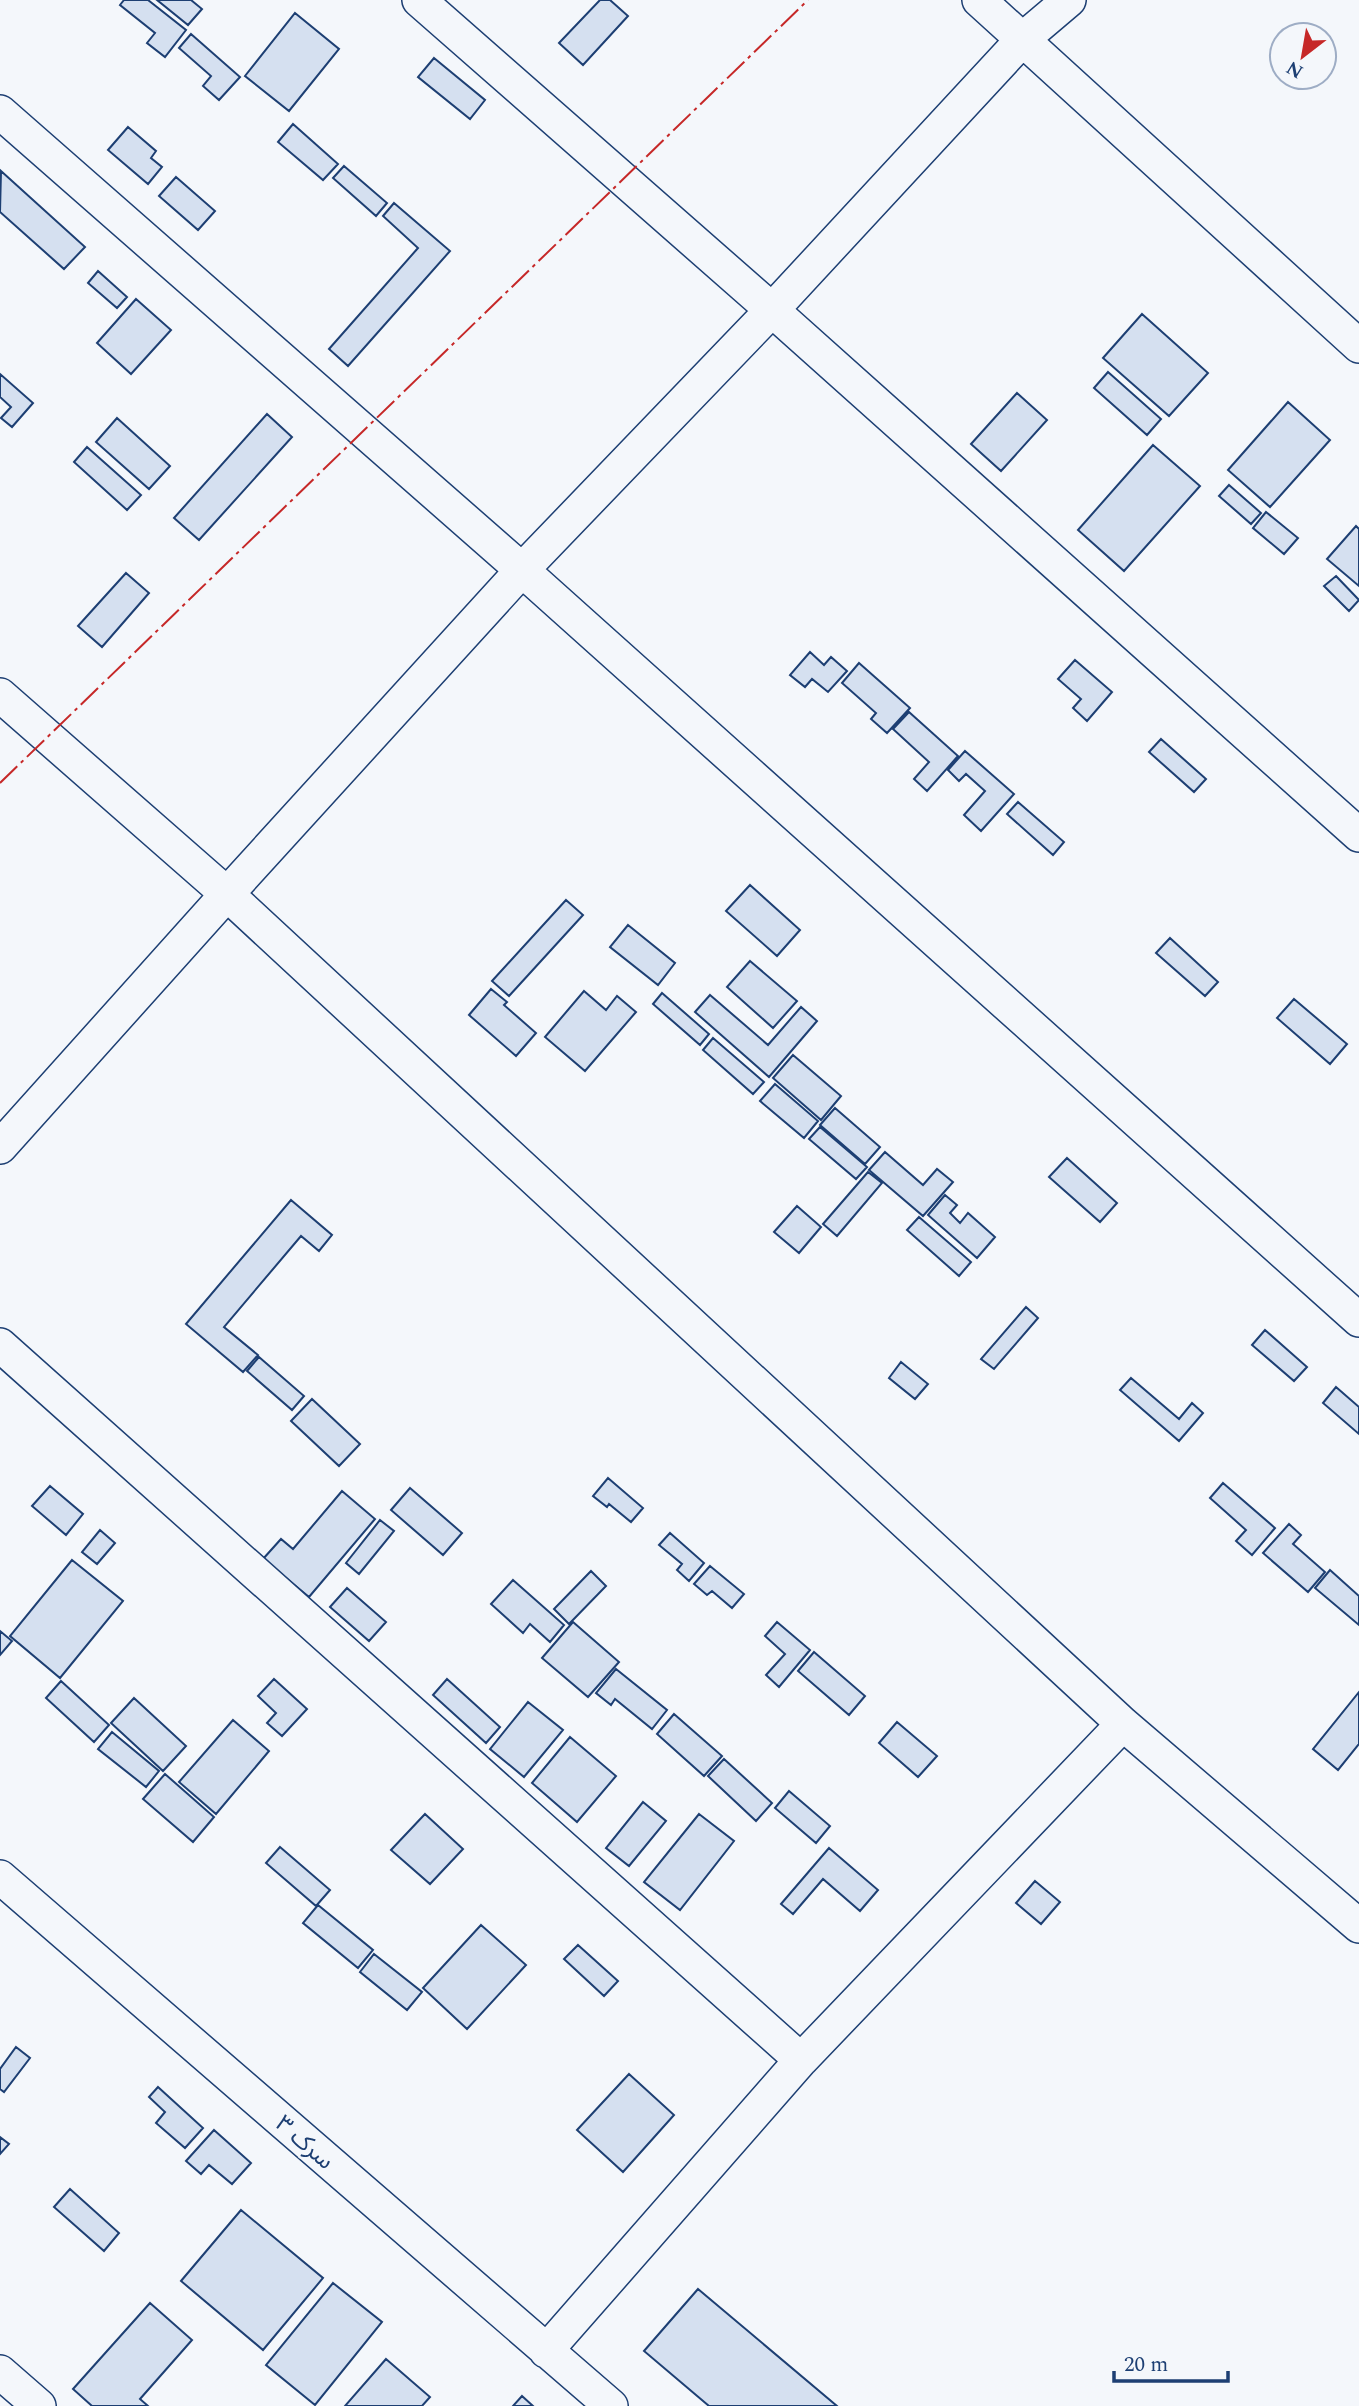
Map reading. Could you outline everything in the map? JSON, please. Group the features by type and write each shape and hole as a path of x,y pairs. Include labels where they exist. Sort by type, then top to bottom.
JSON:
{"street":[{"path":"419,0 772,310 1359,835"},
{"path":"979,0 1359,346"},
{"path":"0,1147 522,570 772,310 1023,39 1069,0"},
{"path":"0,112 522,570 1359,1320"},
{"path":"0,695 227,894 1123,1724 1359,1926"},
{"path":"0,1345 801,2060"},
{"path":"546,2351 801,2060 1123,1724"},
{"name":"سرک ۳","path":"0,1877 611,2406"},
{"path":"0,2372 39,2406"}],"building":[{"path":"124,0 148,0 186,30 165,57 147,43 155,33 120,5"},
{"path":"157,0 191,0 202,9 188,25"},
{"path":"600,0 610,0 628,16 583,65 559,43"},
{"path":"295,13 339,49 289,111 245,76"},
{"path":"191,34 240,77 219,100 203,86 211,76 179,48"},
{"path":"434,58 485,100 470,119 418,77"},
{"path":"293,124 338,164 323,180 278,142"},
{"path":"128,127 156,151 151,158 162,167 148,184 108,150"},
{"path":"344,166 387,203 376,216 333,178"},
{"path":"1,171 85,247 64,269 0,212"},
{"path":"176,177 215,211 198,230 159,196"},
{"path":"394,203 450,251 348,366 329,349 418,248 383,216"},
{"path":"98,271 127,297 117,308 88,283"},
{"path":"136,299 171,330 131,374 97,343"},
{"path":"1142,314 1208,373 1169,416 1103,358"},
{"path":"1108,372 1161,419 1147,435 1094,388"},
{"path":"0,374 33,403 12,427 1,418 11,407 0,397"},
{"path":"1017,393 1047,420 1001,471 971,444"},
{"path":"1288,402 1330,440 1270,507 1228,470"},
{"path":"267,414 292,437 199,540 174,518"},
{"path":"117,418 170,466 149,489 96,442"},
{"path":"1153,445 1200,486 1124,571 1078,530"},
{"path":"87,447 141,495 127,510 74,462"},
{"path":"1229,485 1261,513 1251,524 1219,496"},
{"path":"1266,512 1298,538 1284,554 1253,528"},
{"path":"1356,526 1359,529 1359,586 1327,559"},
{"path":"126,573 149,593 102,647 78,626"},
{"path":"1336,576 1359,600 1349,611 1324,586"},
{"path":"810,652 824,665 831,657 847,671 828,692 812,679 805,687 790,675"},
{"path":"1075,660 1112,692 1087,721 1073,708 1081,699 1058,679"},
{"path":"859,663 910,708 887,733 871,719 876,713 842,683"},
{"path":"909,712 958,756 927,791 914,779 929,762 893,729"},
{"path":"1161,739 1206,779 1194,792 1149,752"},
{"path":"965,751 1014,794 981,831 964,815 985,791 966,774 959,781 948,770"},
{"path":"1018,802 1064,842 1053,855 1007,814"},
{"path":"750,885 800,930 777,956 726,911"},
{"path":"566,900 583,915 509,996 492,981"},
{"path":"628,925 675,963 658,985 610,947"},
{"path":"1170,938 1218,982 1205,996 1156,953"},
{"path":"750,961 797,1001 773,1028 727,987"},
{"path":"491,989 507,1002 504,1005 536,1033 516,1056 469,1015"},
{"path":"584,991 606,1010 617,996 636,1012 585,1071 545,1037"},
{"path":"662,993 709,1034 700,1045 653,1004"},
{"path":"710,995 768,1045 801,1007 817,1021 769,1077 695,1012"},
{"path":"1294,999 1347,1044 1330,1064 1277,1018"},
{"path":"713,1038 764,1082 753,1094 703,1050"},
{"path":"793,1055 841,1096 821,1120 773,1078"},
{"path":"775,1084 818,1121 804,1138 760,1101"},
{"path":"835,1108 880,1147 865,1164 820,1125"},
{"path":"820,1127 867,1167 856,1179 809,1139"},
{"path":"885,1152 923,1185 937,1169 953,1182 923,1216 869,1170"},
{"path":"1067,1158 1117,1203 1100,1222 1049,1177"},
{"path":"868,1172 882,1183 837,1236 823,1224"},
{"path":"945,1195 957,1205 950,1213 960,1223 968,1213 995,1237 977,1258 928,1215"},
{"path":"291,1200 332,1235 319,1251 301,1236 224,1327 258,1355 243,1372 186,1324"},
{"path":"797,1206 821,1227 799,1253 774,1232"},
{"path":"919,1217 971,1262 959,1276 907,1230"},
{"path":"1026,1307 1038,1318 994,1369 981,1359"},
{"path":"1265,1330 1307,1367 1294,1381 1252,1345"},
{"path":"259,1357 304,1396 292,1410 247,1371"},
{"path":"901,1362 928,1384 915,1399 889,1378"},
{"path":"1131,1378 1179,1419 1192,1403 1203,1413 1179,1441 1120,1390"},
{"path":"1336,1387 1359,1407 1359,1434 1323,1403"},
{"path":"312,1399 360,1444 339,1466 291,1421"},
{"path":"608,1478 643,1508 631,1522 609,1504 607,1507 593,1496"},
{"path":"1223,1483 1275,1528 1252,1555 1236,1541 1246,1530 1210,1498"},
{"path":"50,1486 83,1514 66,1535 32,1506"},
{"path":"410,1488 462,1533 443,1555 391,1510"},
{"path":"342,1491 375,1519 309,1597 263,1559 281,1539 293,1549"},
{"path":"380,1520 394,1531 359,1574 346,1563"},
{"path":"1289,1524 1301,1535 1293,1544 1325,1572 1308,1592 1263,1553"},
{"path":"100,1530 115,1543 97,1564 82,1552"},
{"path":"670,1533 704,1563 689,1581 677,1570 682,1564 659,1545"},
{"path":"72,1560 123,1601 60,1678 10,1636"},
{"path":"710,1566 744,1594 732,1608 712,1591 707,1595 694,1584"},
{"path":"1330,1570 1359,1596 1359,1625 1315,1588"},
{"path":"591,1571 606,1586 569,1624 554,1609"},
{"path":"513,1580 564,1625 550,1642 530,1624 523,1633 491,1604"},
{"path":"347,1588 386,1622 369,1641 330,1607"},
{"path":"573,1622 619,1662 588,1697 542,1658"},
{"path":"777,1622 810,1650 779,1687 766,1675 785,1654 765,1636"},
{"path":"0,1631 12,1641 0,1655"},
{"path":"814,1652 865,1696 849,1715 798,1671"},
{"path":"616,1669 667,1710 652,1729 615,1699 611,1705 596,1693"},
{"path":"274,1679 307,1709 282,1736 267,1723 276,1713 258,1696"},
{"path":"447,1679 500,1727 486,1743 433,1695"},
{"path":"61,1681 109,1725 94,1742 46,1698"},
{"path":"1359,1692 1359,1744 1338,1770 1313,1749"},
{"path":"134,1698 186,1746 163,1771 111,1723"},
{"path":"528,1702 563,1730 524,1777 490,1749"},
{"path":"674,1714 722,1756 704,1776 657,1734"},
{"path":"233,1720 269,1751 216,1814 179,1782"},
{"path":"897,1722 937,1756 918,1777 879,1743"},
{"path":"112,1732 159,1771 146,1787 98,1749"},
{"path":"570,1737 616,1776 577,1822 532,1783"},
{"path":"724,1759 772,1803 756,1821 708,1776"},
{"path":"165,1774 214,1817 193,1842 143,1799"},
{"path":"789,1791 830,1826 816,1843 775,1808"},
{"path":"643,1802 666,1821 629,1866 606,1848"},
{"path":"425,1814 463,1849 430,1884 391,1850"},
{"path":"699,1814 734,1841 680,1910 644,1882"},
{"path":"280,1847 330,1890 316,1906 266,1863"},
{"path":"829,1848 878,1890 860,1911 823,1879 793,1914 781,1904"},
{"path":"1035,1881 1060,1902 1041,1924 1016,1903"},
{"path":"318,1905 373,1950 358,1968 303,1923"},
{"path":"481,1925 526,1965 467,2029 423,1988"},
{"path":"578,1945 618,1981 604,1996 564,1959"},
{"path":"374,1954 422,1992 407,2010 360,1972"},
{"path":"16,2047 30,2058 4,2092 0,2089 0,2069"},
{"path":"629,2074 674,2115 623,2172 577,2130"},
{"path":"158,2087 203,2128 185,2148 156,2123 165,2112 149,2097"},
{"path":"214,2130 251,2163 232,2184 209,2165 201,2174 186,2161"},
{"path":"0,2137 9,2144 0,2154"},
{"path":"70,2189 119,2233 104,2251 54,2207"},
{"path":"241,2210 323,2278 263,2350 181,2281"},
{"path":"333,2283 382,2322 315,2405 266,2365"},
{"path":"698,2289 837,2406 709,2406 644,2351"},
{"path":"150,2303 192,2340 140,2399 148,2406 92,2406 73,2389"},
{"path":"386,2359 430,2397 422,2406 345,2406"},
{"path":"522,2396 533,2406 513,2406"}],"power":[{"path":"0,783 808,0"}]}
